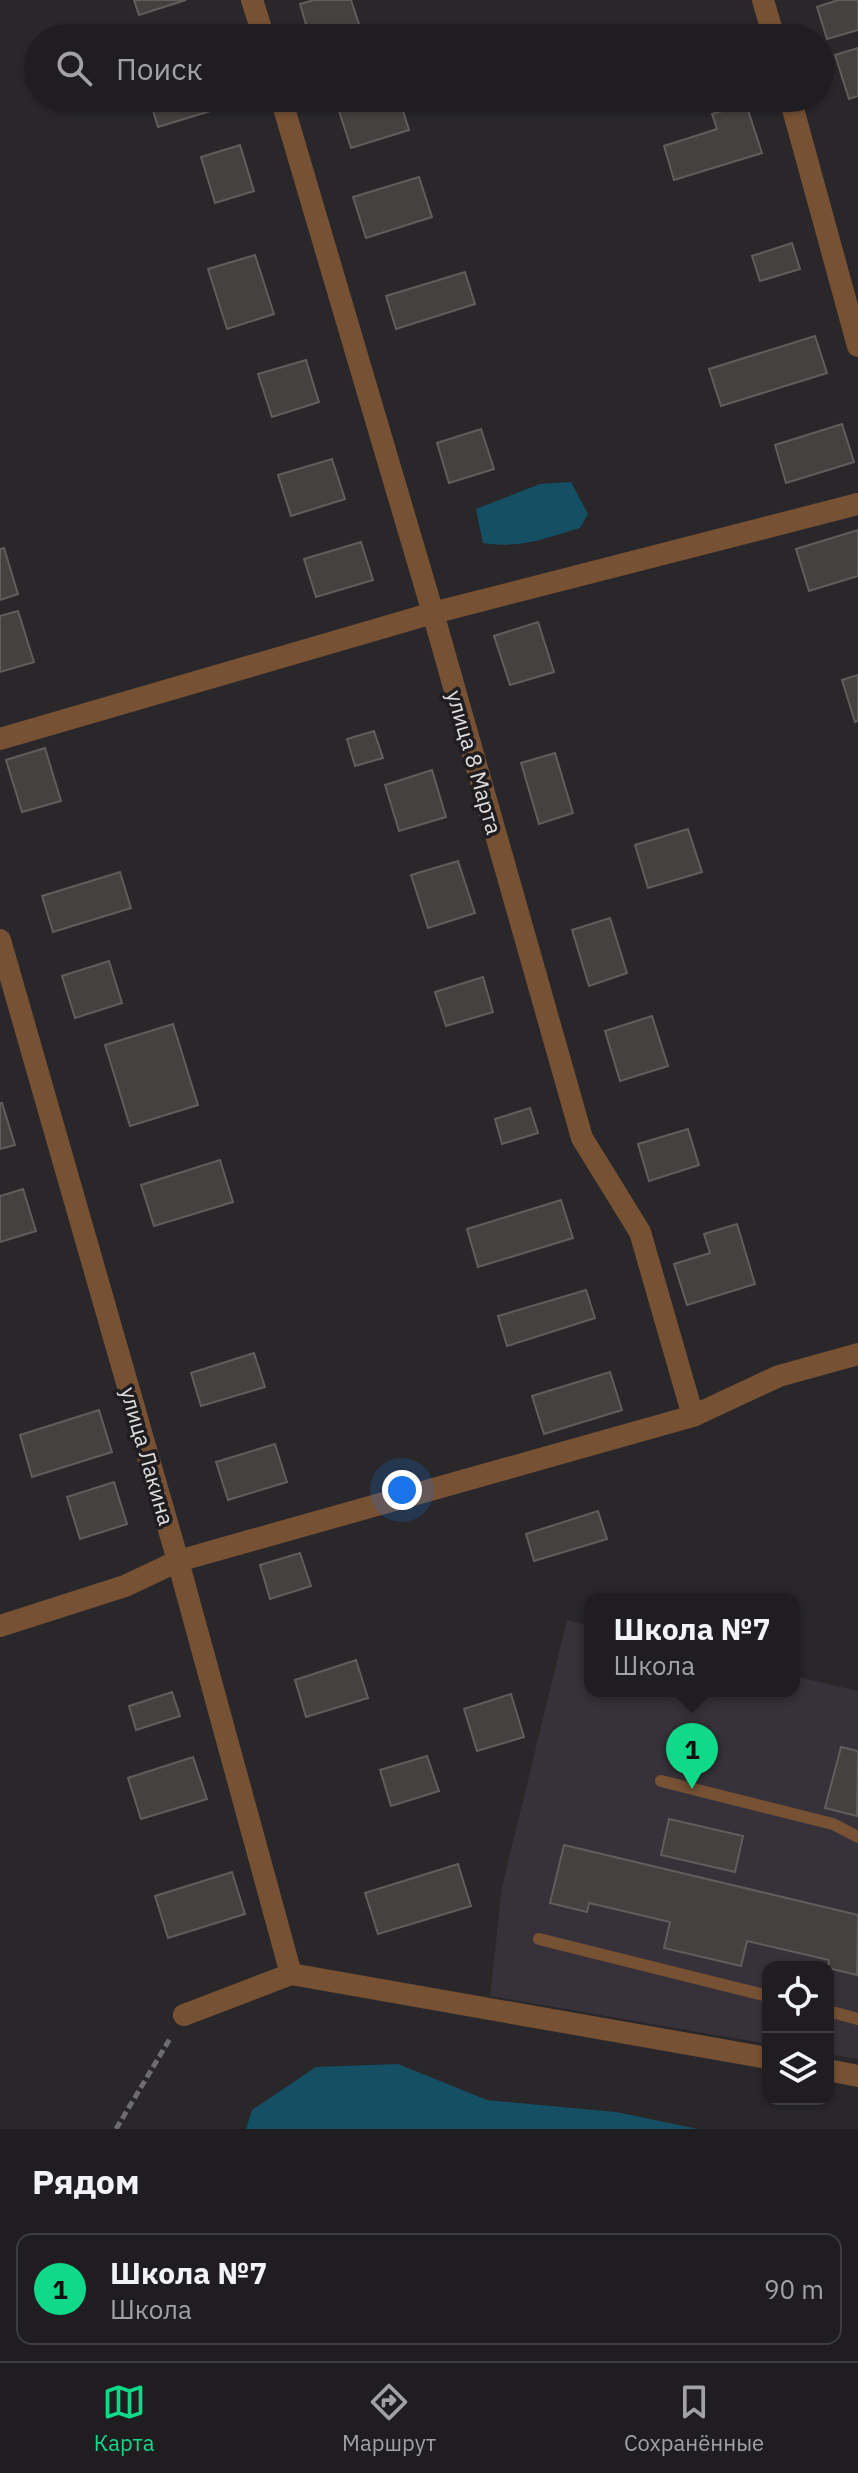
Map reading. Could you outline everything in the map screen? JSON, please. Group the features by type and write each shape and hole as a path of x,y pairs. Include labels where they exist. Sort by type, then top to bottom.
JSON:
{"street":[{"path":"252,0 260,24"},
{"path":"763,0 770,24"},
{"name":"улица 8 Марта","path":"285,112 433,613 582,1138 640,1232 693,1416"},
{"path":"794,112 858,346"},
{"path":"0,739 433,613 858,504"},
{"name":"улица Лакина","path":"0,940 178,1561 291,1974"},
{"path":"0,1626 125,1586 178,1561 693,1416 779,1376 858,1354"},
{"path":"184,2015 291,1974 762,2057"},
{"path":"834,2071 858,2076"}],"lane":[{"path":"661,1781 833,1824 858,1837"},
{"path":"539,1939 762,1995"},
{"path":"834,2013 858,2019"}],"path":[{"path":"116,2129 184,2015"}],"shaded area":[{"path":"567,1620 584,1624 584,1697 800,1697 800,1677 858,1691 858,2059 834,2055 834,1961 762,1961 762,2043 490,1996 502,1887"}],"water":[{"path":"571,482 588,514 580,528 520,544 483,543 476,509 540,484"},
{"path":"398,2064 487,2100 616,2112 698,2129 246,2129 252,2110 316,2067"}],"building":[{"path":"134,0 186,0 139,15"},
{"path":"314,0 351,0 359,24 306,24 300,4"},
{"path":"838,0 858,0 858,30 834,37 834,24 822,24 817,7"},
{"path":"858,48 858,96 849,99 835,55"},
{"path":"153,112 207,112 158,127"},
{"path":"339,112 403,112 409,130 351,148"},
{"path":"749,112 762,153 674,180 664,146 717,129 712,114"},
{"path":"240,145 254,191 215,203 201,157"},
{"path":"419,177 432,217 366,238 353,197"},
{"path":"792,243 800,269 760,281 752,256"},
{"path":"255,255 274,314 227,329 208,269"},
{"path":"465,272 475,304 396,329 386,296"},
{"path":"815,336 827,373 721,406 709,369"},
{"path":"306,360 319,402 272,417 258,374"},
{"path":"842,424 854,462 786,483 775,445"},
{"path":"481,429 494,469 449,483 437,443"},
{"path":"332,459 345,499 291,516 278,475"},
{"path":"858,530 858,576 809,591 796,549"},
{"path":"361,542 373,580 316,597 304,559"},
{"path":"4,548 18,594 0,600 0,549"},
{"path":"18,611 34,662 0,672 0,616"},
{"path":"538,622 554,672 510,685 494,636"},
{"path":"858,675 858,721 855,722 842,680"},
{"path":"374,731 383,758 355,766 347,739"},
{"path":"45,748 61,801 22,812 6,760"},
{"path":"555,753 573,813 539,824 521,763"},
{"path":"432,770 446,817 399,831 385,785"},
{"path":"688,829 702,872 648,888 635,845"},
{"path":"458,861 475,913 428,928 411,875"},
{"path":"120,872 131,908 53,932 42,896"},
{"path":"610,918 627,973 589,986 572,930"},
{"path":"109,961 122,1003 75,1018 62,976"},
{"path":"483,977 493,1012 446,1026 435,992"},
{"path":"652,1016 668,1066 620,1081 605,1031"},
{"path":"173,1024 198,1105 130,1126 105,1045"},
{"path":"0,1103 15,1145 0,1149"},
{"path":"530,1108 538,1133 502,1144 495,1119"},
{"path":"688,1129 699,1165 649,1181 638,1144"},
{"path":"220,1160 233,1202 154,1226 141,1185"},
{"path":"23,1189 36,1231 0,1242 0,1196"},
{"path":"561,1200 573,1238 478,1267 467,1229"},
{"path":"737,1224 755,1284 687,1305 674,1264 710,1253 704,1234"},
{"path":"586,1290 595,1318 507,1346 498,1316"},
{"path":"254,1353 265,1387 201,1406 191,1373"},
{"path":"610,1372 622,1410 544,1434 532,1396"},
{"path":"99,1410 112,1452 32,1477 20,1435"},
{"path":"275,1444 287,1482 228,1500 216,1462"},
{"path":"114,1482 127,1524 80,1539 67,1497"},
{"path":"598,1511 607,1539 534,1561 526,1534"},
{"path":"300,1553 311,1586 270,1599 260,1565"},
{"path":"356,1660 368,1698 306,1717 295,1680"},
{"path":"172,1692 180,1716 136,1730 129,1706"},
{"path":"511,1694 524,1737 477,1751 464,1709"},
{"path":"841,1747 858,1751 857,1816 825,1808"},
{"path":"427,1756 439,1791 391,1806 380,1770"},
{"path":"193,1757 207,1799 141,1819 128,1778"},
{"path":"669,1819 743,1836 735,1872 661,1855"},
{"path":"564,1845 858,1915 857,1975 834,1969 834,1961 747,1941 741,1966 664,1948 670,1922 589,1903 587,1912 550,1903"},
{"path":"458,1864 471,1906 378,1934 365,1893"},
{"path":"232,1872 245,1914 168,1938 155,1896"}],"place":[{"name":"Школа №7","path":"692,1789"}]}
